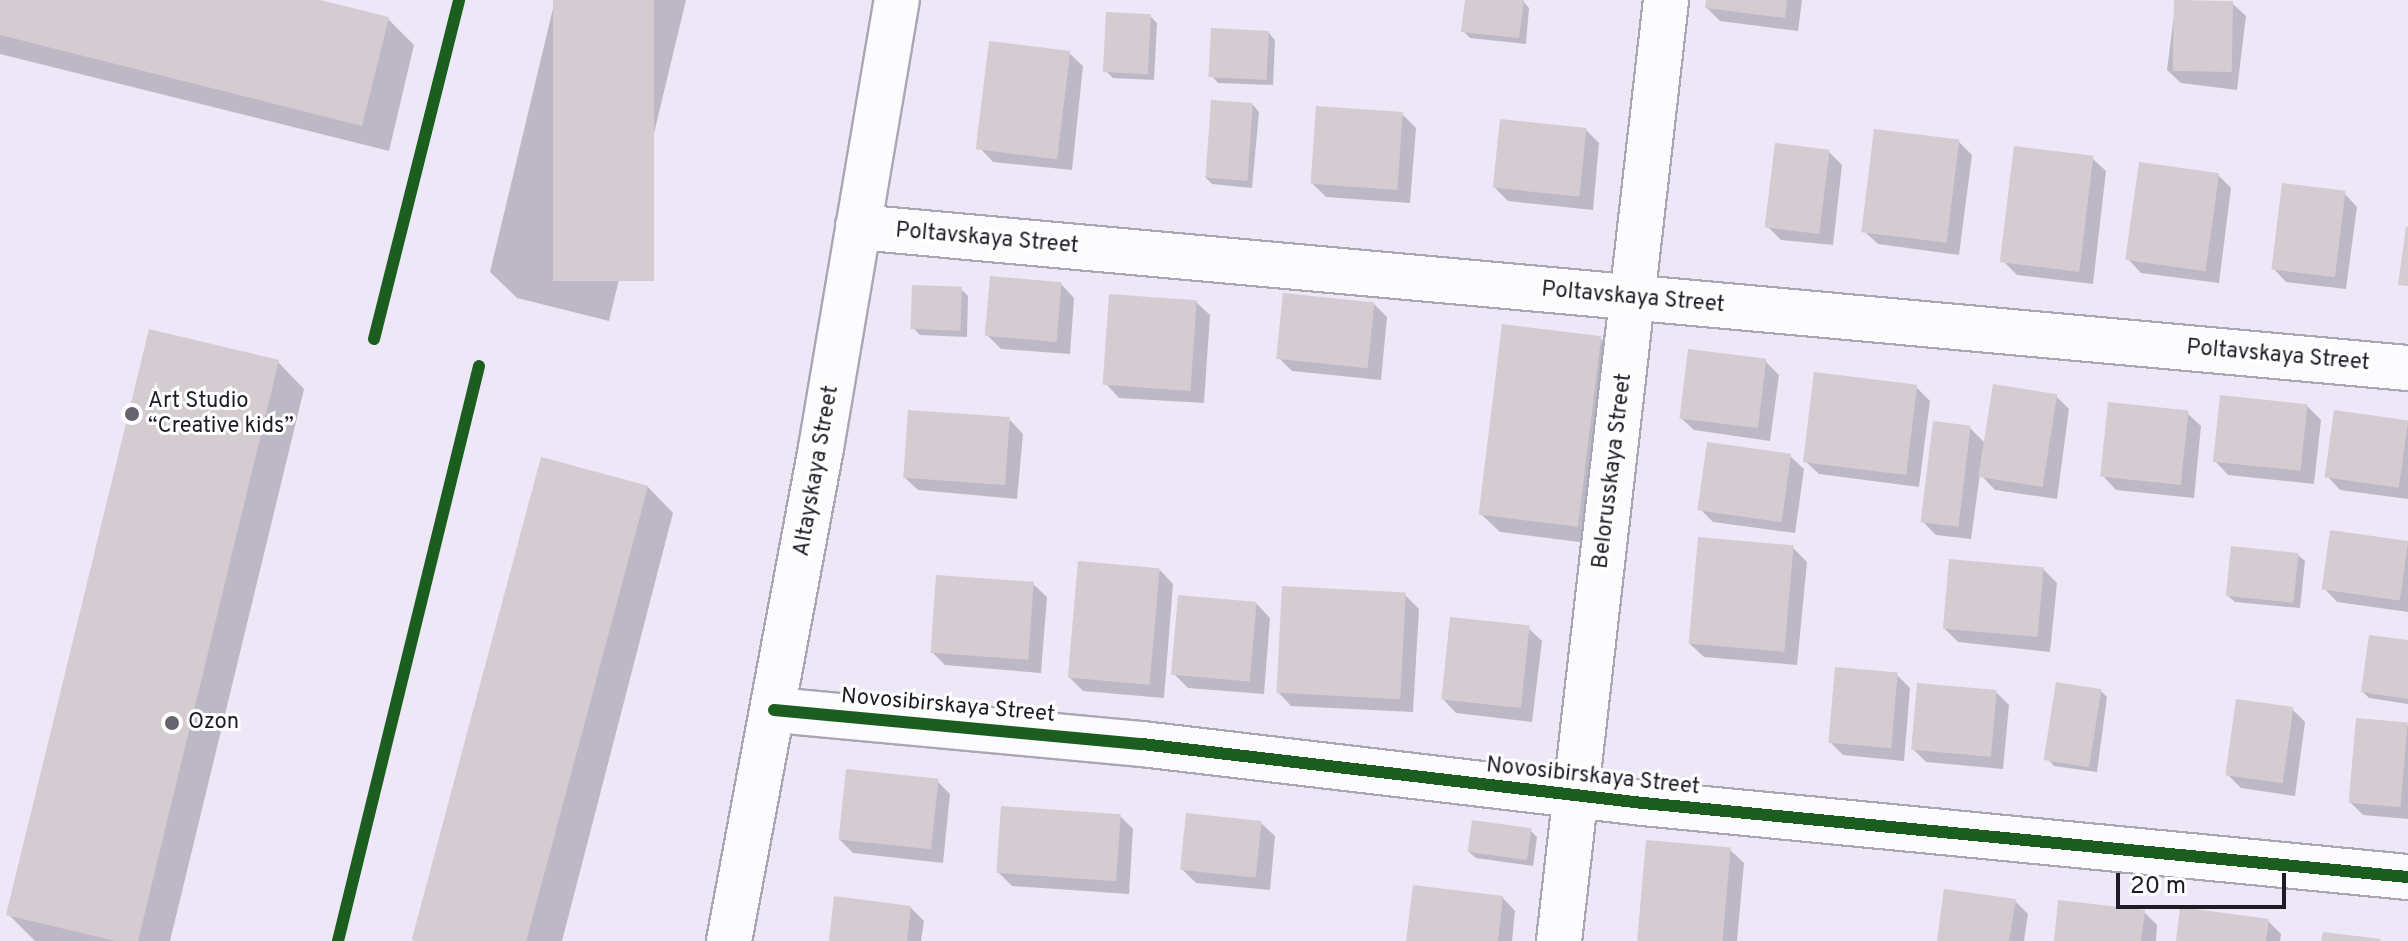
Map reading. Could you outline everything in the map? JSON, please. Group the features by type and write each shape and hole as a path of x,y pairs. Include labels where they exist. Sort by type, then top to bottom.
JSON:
{"street":[{"name":"Altayskaya Street","path":"729,941 774,710 897,0"},
{"name":"Belorusskaya Street","path":"1559,941 1666,0"},
{"name":"Poltavskaya Street","path":"858,227 2408,368"},
{"name":"Novosibirskaya Street","path":"774,710 1142,744 1576,796 2408,877"}],"path":[{"path":"374,339 459,0"},
{"path":"338,941 479,366"}],"building":[{"path":"0,0 320,0 389,17 362,126 0,35"},
{"path":"553,0 654,0 654,281 553,281"},
{"path":"1465,0 1524,0 1519,38 1461,32"},
{"path":"1706,0 1787,0 1785,18 1705,8"},
{"path":"2174,0 2233,1 2232,72 2173,71"},
{"path":"1106,12 1151,14 1148,74 1103,72"},
{"path":"1211,28 1269,31 1266,80 1208,77"},
{"path":"989,41 1070,51 1057,159 976,149"},
{"path":"1211,100 1253,103 1247,181 1206,178"},
{"path":"1316,106 1403,112 1397,190 1311,184"},
{"path":"1500,119 1587,128 1579,197 1493,188"},
{"path":"1874,129 1959,139 1947,243 1861,232"},
{"path":"1775,143 1830,150 1819,234 1765,227"},
{"path":"2014,146 2093,156 2079,272 2000,262"},
{"path":"2139,162 2219,173 2205,271 2125,260"},
{"path":"2282,183 2346,191 2335,277 2271,269"},
{"path":"2408,227 2408,286 2398,285"},
{"path":"990,276 1062,282 1056,342 985,336"},
{"path":"912,285 962,287 960,331 910,329"},
{"path":"1283,293 1374,303 1368,368 1276,359"},
{"path":"1109,294 1197,300 1190,391 1103,385"},
{"path":"1502,324 1601,336 1578,527 1479,515"},
{"path":"149,329 279,360 138,941 115,941 6,915"},
{"path":"1688,349 1766,359 1758,428 1679,418"},
{"path":"1814,372 1917,385 1906,475 1803,462"},
{"path":"1993,384 2057,394 2042,487 1978,477"},
{"path":"2220,395 2308,404 2301,471 2213,462"},
{"path":"2108,402 2189,410 2181,485 2100,477"},
{"path":"908,410 1010,417 1005,485 903,478"},
{"path":"2334,410 2408,420 2399,488 2325,477"},
{"path":"1933,421 1971,426 1958,527 1921,522"},
{"path":"1707,442 1791,454 1782,522 1697,510"},
{"path":"541,457 648,486 526,941 412,940"},
{"path":"2330,530 2408,541 2400,600 2322,589"},
{"path":"1698,537 1794,545 1784,652 1689,644"},
{"path":"2231,546 2299,553 2293,603 2226,596"},
{"path":"1949,559 2044,567 2038,637 1943,629"},
{"path":"1078,561 1160,568 1149,685 1068,678"},
{"path":"936,575 1034,582 1028,660 931,653"},
{"path":"1282,586 1406,592 1400,699 1276,693"},
{"path":"1178,595 1257,602 1250,682 1171,675"},
{"path":"1450,617 1530,625 1521,708 1441,700"},
{"path":"2369,635 2408,640 2408,699 2361,692"},
{"path":"1835,667 1898,672 1891,748 1828,743"},
{"path":"2056,682 2101,689 2089,767 2044,760"},
{"path":"1917,683 1997,690 1991,757 1911,750"},
{"path":"2236,699 2293,707 2283,783 2225,775"},
{"path":"2356,718 2408,723 2400,807 2349,803"},
{"path":"846,769 938,779 931,849 839,840"},
{"path":"1001,806 1121,814 1116,881 996,873"},
{"path":"1186,813 1262,821 1256,878 1180,870"},
{"path":"1472,820 1531,828 1527,860 1468,852"},
{"path":"1646,840 1731,847 1722,941 1637,941"},
{"path":"1413,885 1503,896 1498,941 1406,941"},
{"path":"1944,889 2016,899 2009,941 1937,941"},
{"path":"834,896 911,906 907,941 829,941"},
{"path":"2058,900 2145,910 2141,941 2054,941"},
{"path":"2180,907 2269,919 2266,941 2176,941"},
{"path":"2323,932 2381,939 2321,941"}],"cycle path":[{"path":"374,339 459,0"},
{"path":"338,941 479,366"},
{"path":"774,710 1142,744 1643,803 2408,877"}],"place":[{"name":"Art Studio “Creative kids”","path":"132,414"},
{"name":"Ozon","path":"172,723"}]}
